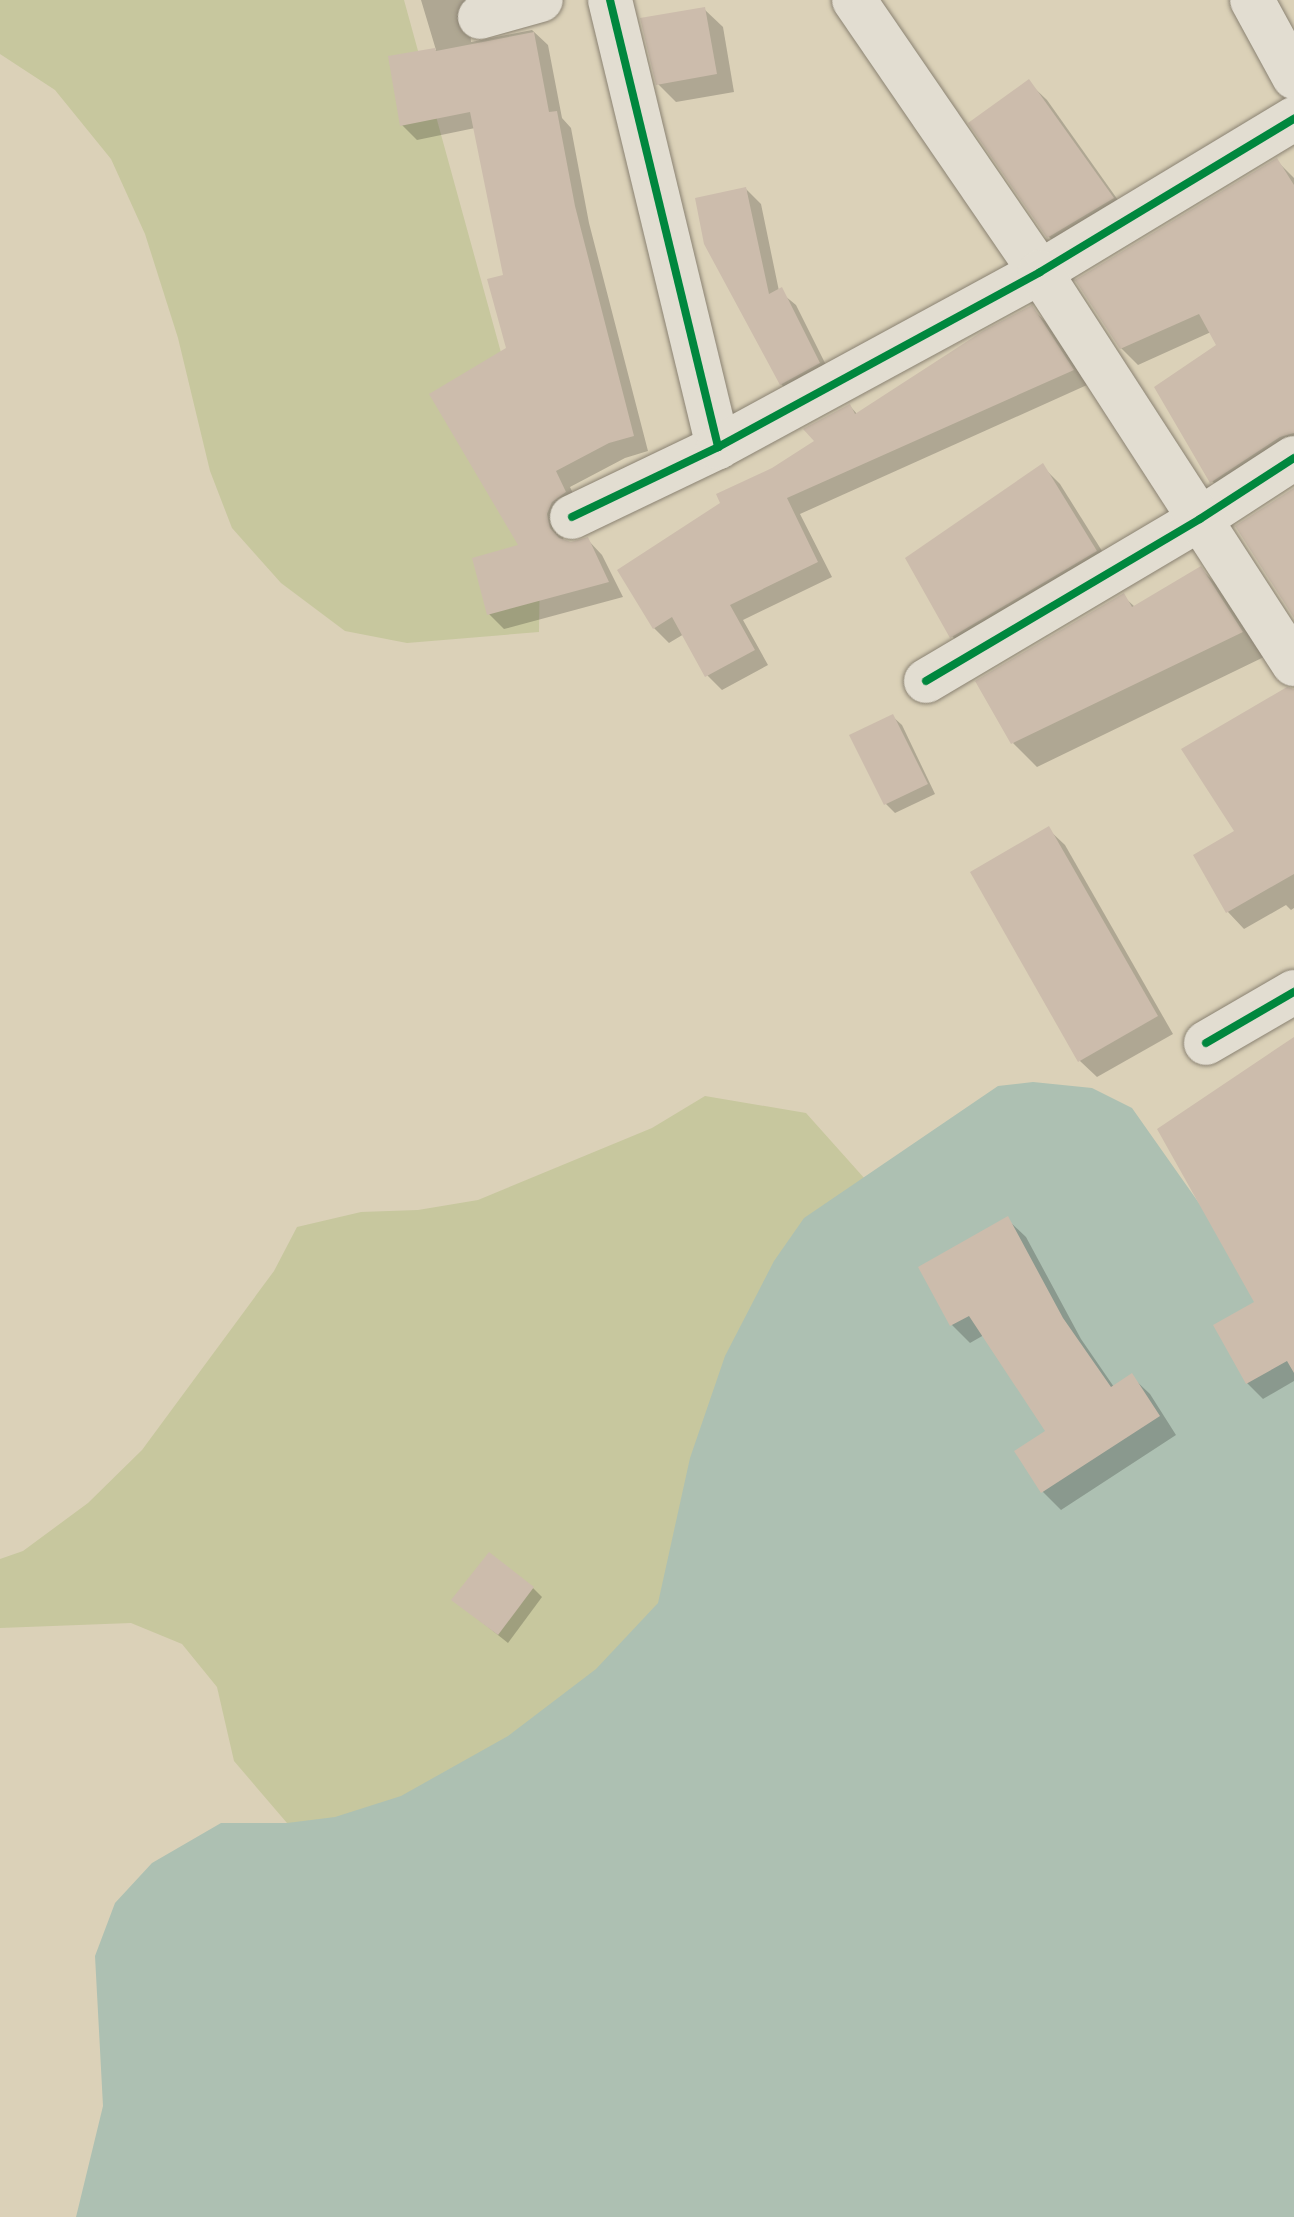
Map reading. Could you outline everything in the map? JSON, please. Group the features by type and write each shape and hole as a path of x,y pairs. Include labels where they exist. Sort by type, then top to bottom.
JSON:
{"street":[{"path":"480,17 541,0"},
{"path":"610,0 718,447"},
{"path":"854,0 1040,272 1294,664"},
{"path":"1252,0 1294,77"},
{"path":"572,517 718,447 1040,272 1294,119"},
{"path":"926,681 1200,519 1294,458"},
{"path":"1206,1043 1294,992"}],"green space":[{"path":"0,0 404,0 541,498 539,632 407,643 345,631 281,583 232,528 210,471 178,338 145,234 111,159 55,90 0,54"},
{"path":"705,1096 806,1113 865,1179 1294,2217 287,1823 234,1761 217,1687 182,1644 131,1623 0,1628 0,1559 23,1551 88,1503 142,1450 274,1271 297,1227 361,1212 418,1210 478,1200 652,1128"}],"shaded area":[{"path":"1033,1082 1092,1088 1132,1108 1256,1284 1294,1259 1294,2217 76,2217 103,2106 95,1956 115,1903 152,1863 221,1823 287,1823 335,1817 401,1796 508,1736 596,1669 658,1603 690,1458 725,1356 774,1261 804,1218 998,1086"}],"building":[{"path":"705,7 717,74 656,85 640,18"},
{"path":"534,32 549,112 557,111 575,206 634,436 609,443 556,471 566,492 552,502 547,514 550,528 559,538 571,542 588,537 609,582 487,615 472,558 518,545 429,394 506,348 487,279 503,275 470,112 400,126 388,56 435,48 436,51"},
{"path":"1029,79 1114,198 1047,238 968,123"},
{"path":"1277,158 1294,185 1294,433 1280,437 1210,483 1154,387 1216,345 1199,314 1120,349 1075,280"},
{"path":"746,187 769,294 782,287 820,363 780,385 704,244 695,198"},
{"path":"1032,305 1074,370 787,498 818,562 730,605 755,650 705,677 672,617 653,629 617,570 720,503 716,494 772,468 814,441 803,429 850,404 855,414 983,331"},
{"path":"1043,463 1097,551 950,638 905,558"},
{"path":"1294,488 1294,618 1235,526"},
{"path":"1201,566 1243,632 1011,744 975,681 1124,593 1132,607"},
{"path":"1287,687 1294,689 1294,874 1226,913 1193,855 1234,831 1181,749"},
{"path":"893,714 928,784 884,805 849,735"},
{"path":"1049,826 1158,1016 1078,1062 970,872"},
{"path":"1294,1037 1294,1373 1287,1361 1246,1384 1213,1325 1254,1302 1157,1129"},
{"path":"1008,1216 1063,1318 1111,1387 1132,1373 1160,1416 1041,1493 1014,1451 1045,1431 969,1316 950,1326 918,1267"},
{"path":"489,1552 534,1587 498,1635 451,1600"}],"cycle path":[{"path":"610,0 718,447"},
{"path":"572,517 718,447 1040,272 1294,119"},
{"path":"926,681 1200,519 1294,458"},
{"path":"1206,1043 1294,992"}]}
